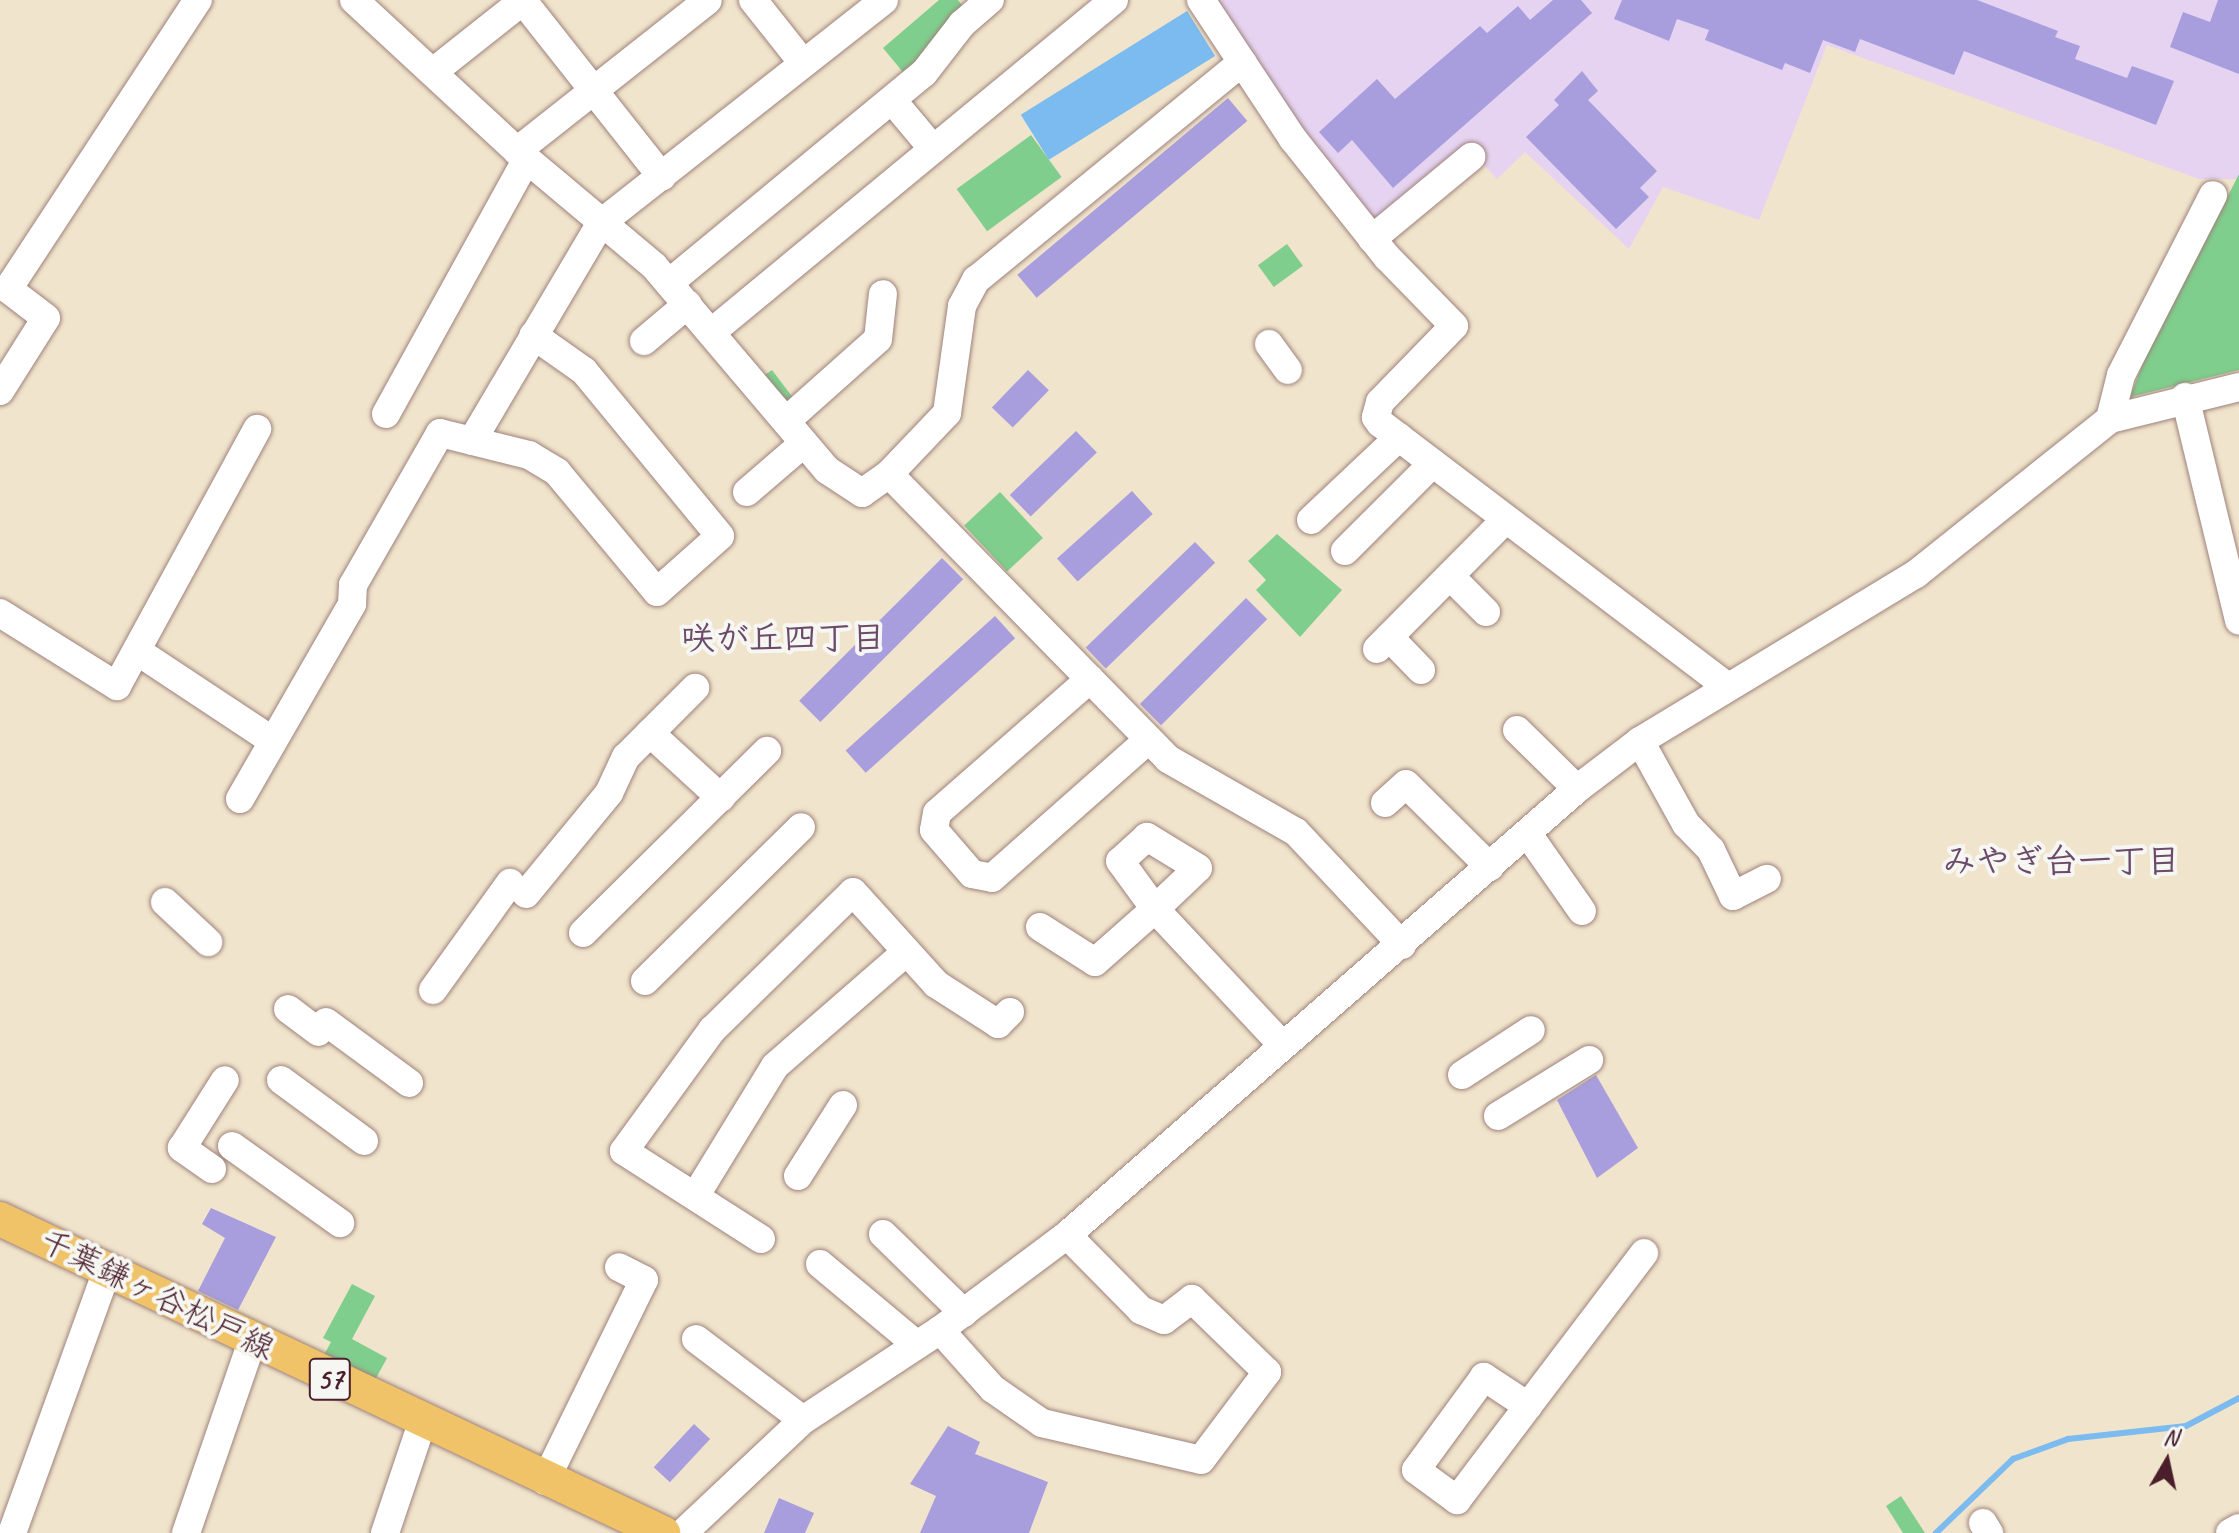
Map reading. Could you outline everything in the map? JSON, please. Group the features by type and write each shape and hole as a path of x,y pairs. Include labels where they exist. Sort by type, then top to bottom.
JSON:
{"main road":[{"name":"千葉鎌ヶ谷松戸線","path":"0,1219 422,1423 663,1533"}],"street":[{"path":"0,391 46,318 8,289 198,0"},
{"path":"354,0 679,294 827,470 854,489 869,492 947,413 963,298 976,280 1242,62"},
{"path":"386,414 522,155 592,92 708,0"},
{"path":"753,0 803,63"},
{"path":"472,441 601,223 884,0"},
{"path":"644,341 679,294 924,73 962,24 990,0"},
{"path":"713,331 1114,0"},
{"path":"1201,0 1293,139 1372,239 1454,326 1380,402 1376,417 1726,686"},
{"path":"433,72 523,1 662,177"},
{"path":"892,100 933,149"},
{"path":"1372,239 1471,157"},
{"path":"2110,419 2121,375 2213,195"},
{"path":"786,421 878,339 883,294"},
{"path":"240,799 352,604 353,585 436,437 472,441 529,455 557,472 657,592 720,536 584,371 570,356 533,335"},
{"path":"1269,344 1288,370"},
{"path":"683,1533 803,1420 964,1313 1067,1235 1577,789 1640,741 1726,686 1916,574 2110,419 2185,397 2239,387"},
{"path":"2185,397 2239,621"},
{"path":"0,613 117,686 257,429"},
{"path":"1311,520 1399,437"},
{"path":"747,492 804,443"},
{"path":"1345,551 1433,463"},
{"path":"889,474 1168,759 1296,832 1402,945"},
{"path":"1421,670 1383,643 1506,519"},
{"path":"1450,576 1486,612"},
{"path":"137,651 273,741"},
{"path":"1090,679 937,813 934,830 972,874 992,878 1148,740"},
{"path":"433,990 518,889 609,793 626,757 695,688"},
{"path":"1517,730 1577,789"},
{"path":"650,733 721,798"},
{"path":"1640,741 1686,824 1711,850 1733,896 1767,879"},
{"path":"583,933 767,751"},
{"path":"1385,803 1406,784 1490,867"},
{"path":"645,981 801,827"},
{"path":"1528,834 1582,911"},
{"path":"761,1239 624,1151 712,1030 853,892 904,954 936,984 998,1024 1010,1012"},
{"path":"165,902 208,942"},
{"path":"1040,927 1095,962 1155,909 1283,1046"},
{"path":"696,1195 775,1066 904,954"},
{"path":"288,1009 409,1083"},
{"path":"1462,1075 1531,1030"},
{"path":"1498,1116 1589,1060"},
{"path":"212,1169 182,1148 225,1080"},
{"path":"281,1080 364,1141"},
{"path":"798,1176 843,1105"},
{"path":"232,1146 340,1223"},
{"path":"883,1234 964,1313"},
{"path":"820,1264 929,1337 993,1389 1042,1423 1201,1460 1267,1372 1192,1299 1164,1320 1141,1310 1067,1235"},
{"path":"1528,1406 1644,1253"},
{"path":"545,1481 644,1280 619,1267"},
{"path":"12,1533 107,1270"},
{"path":"696,1339 803,1420"},
{"path":"186,1533 252,1341"},
{"path":"385,1533 422,1423"},
{"path":"2230,1533 2239,1528"}],"shaded area":[{"path":"1216,0 2239,0 2239,179 2199,179 1827,45 1759,220 1663,187 1629,249 1525,152 1497,179 1471,151 1379,226 1299,130"}],"green space":[{"path":"939,0 958,0 965,9 907,77 883,48"},
{"path":"1031,135 1062,177 987,231 957,189"},
{"path":"2239,174 2239,370 2130,397 2143,363"},
{"path":"1287,244 1303,266 1274,287 1258,265"},
{"path":"772,370 794,399 788,403 760,378"},
{"path":"1000,492 1043,538 1007,571 964,525"},
{"path":"1277,534 1342,590 1300,637 1256,590 1266,580 1248,561"},
{"path":"352,1284 375,1296 352,1339 387,1358 374,1382 324,1355 331,1342 323,1338"},
{"path":"1901,1496 1925,1533 1903,1533 1886,1506"}],"water":[{"path":"1187,11 1215,56 1049,160 1021,115"}],"building":[{"path":"1553,0 1581,0 1592,13 1393,188 1352,140 1338,153 1319,132 1377,79 1395,99 1480,26 1487,33 1518,6 1530,20"},
{"path":"1622,0 1977,0 2058,31 2055,37 2080,46 2075,59 2127,78 2132,66 2174,81 2156,125 1964,51 1954,75 1860,39 1855,52 1823,40 1810,73 1785,63 1782,70 1705,40 1709,30 1677,19 1669,41 1614,19"},
{"path":"2218,0 2239,0 2239,74 2170,47 2183,12 2210,22"},
{"path":"1582,71 1598,91 1588,100 1657,171 1640,188 1649,197 1616,229 1526,137 1559,105 1554,100"},
{"path":"1228,98 1247,121 1037,298 1017,275"},
{"path":"1028,370 1049,390 1013,428 992,407"},
{"path":"1076,431 1097,453 1031,516 1010,495"},
{"path":"1132,491 1153,514 1078,582 1057,559"},
{"path":"1195,542 1215,563 1106,668 1086,648"},
{"path":"942,558 963,579 820,722 799,701"},
{"path":"1246,598 1267,619 1161,725 1140,704"},
{"path":"995,616 1015,638 866,773 846,750"},
{"path":"1596,1075 1638,1148 1597,1178 1557,1100"},
{"path":"211,1208 276,1237 238,1310 198,1291 225,1238 202,1224"},
{"path":"694,1424 710,1439 670,1482 654,1467"},
{"path":"948,1426 980,1442 975,1454 1048,1482 1029,1533 920,1533 936,1496 910,1484"},
{"path":"779,1498 814,1513 805,1533 764,1533"}],"waterway":[{"path":"1936,1533 2013,1459 2068,1439 2186,1426 2239,1398"}],"district":[{"name":"咲が丘四丁目","path":"783,638"},
{"name":"みやぎ台一丁目","path":"2061,861"}]}
